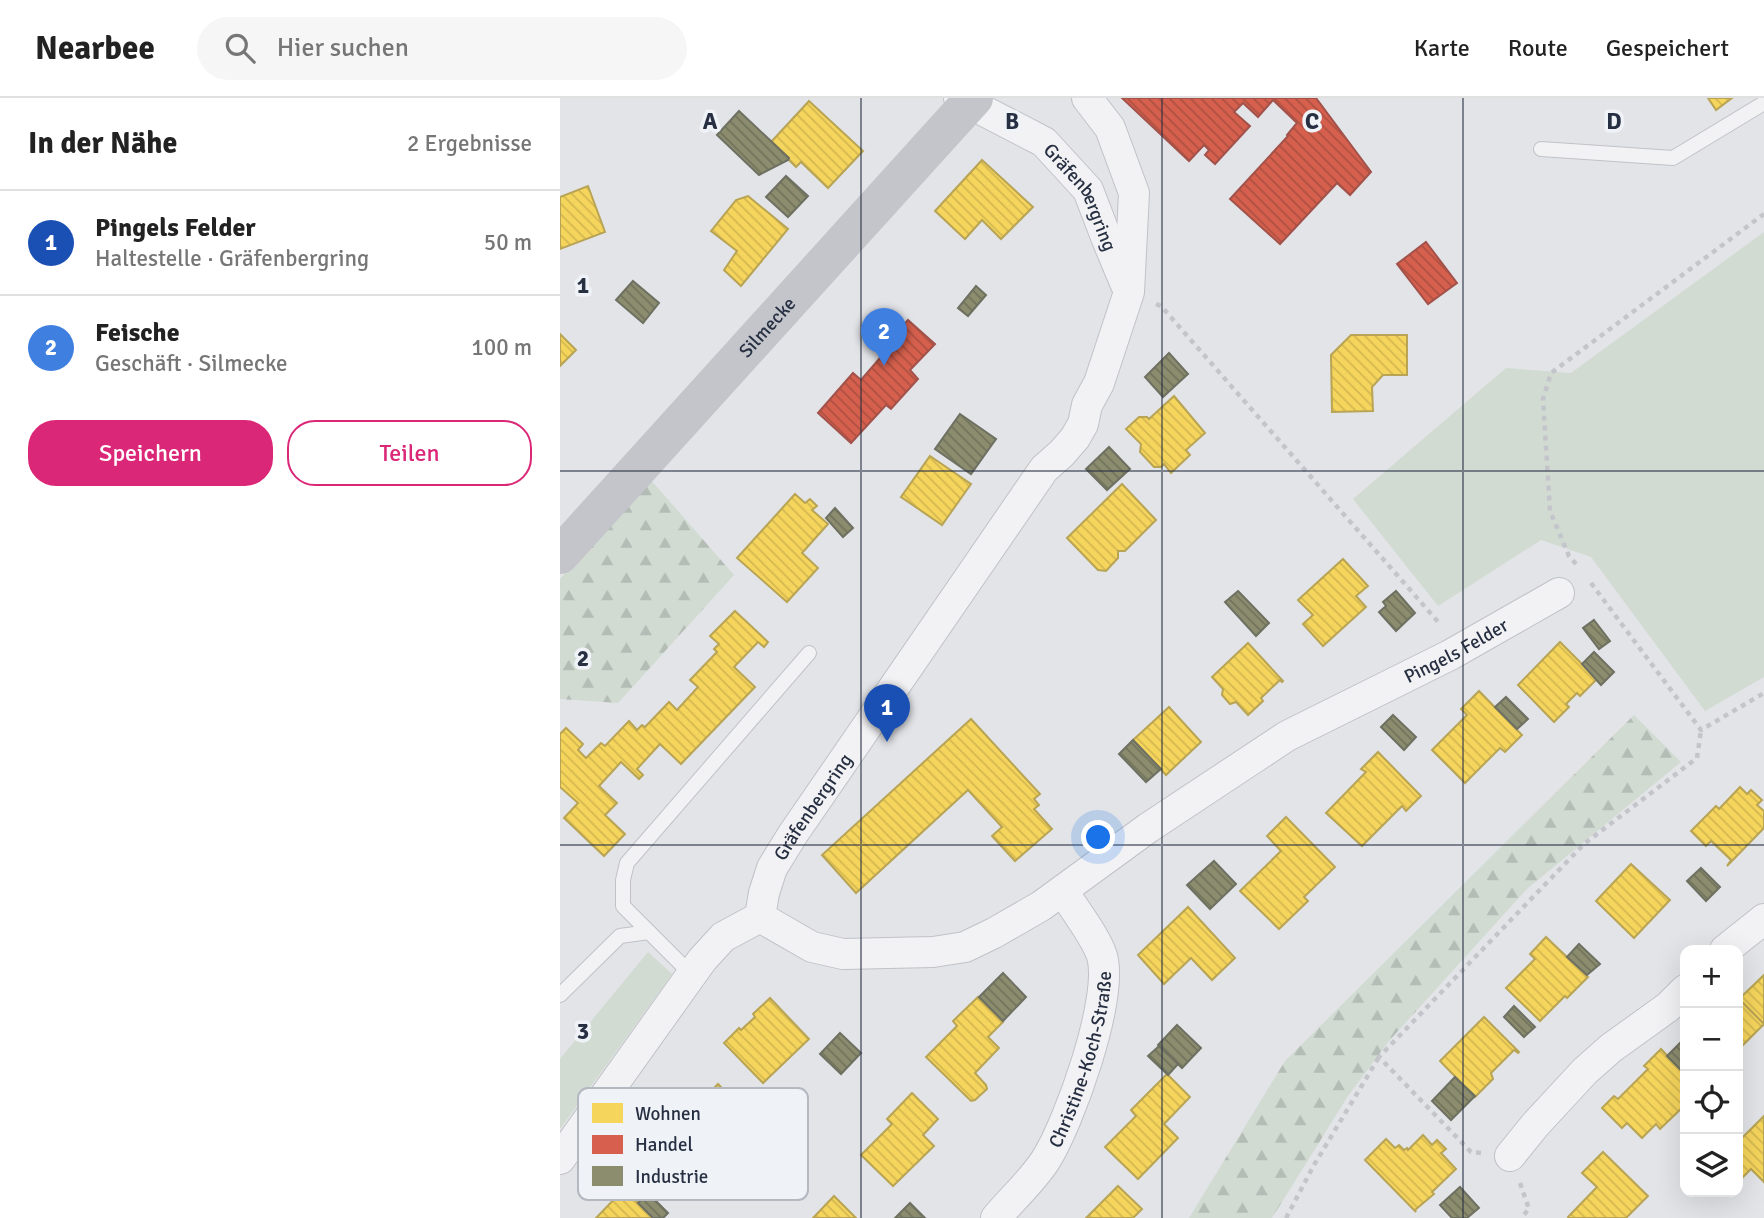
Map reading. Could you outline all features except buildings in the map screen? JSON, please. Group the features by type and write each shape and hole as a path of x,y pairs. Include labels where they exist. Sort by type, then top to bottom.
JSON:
{"main road":[{"name":"Silmecke","path":"560,555 873,212 968,99"}],"street":[{"name":"Gräfenbergring","path":"760,916 772,867 793,834 1044,469 1075,438 1083,424 1087,405 1099,383 1129,292 1134,193 1110,128 1087,98"},
{"name":"Gräfenbergring","path":"968,99 1044,142 1088,190 1129,292"},
{"name":"Pingels Felder","path":"760,916 813,947 843,954 933,951 965,947 1041,906 1148,828 1287,736 1462,648 1559,593"},
{"name":"Christine-Koch-Straße","path":"996,1218 1046,1160 1062,1126 1088,1056 1105,985 1102,956 1063,891"},
{"path":"611,1088 702,960 723,937 760,916"},
{"path":"1731,945 1764,919"},
{"path":"1510,1156 1586,1071 1611,1048 1668,1007 1680,995"},
{"path":"560,1159 578,1134"}],"lane":[{"path":"1541,149 1673,159 1764,103"},
{"path":"692,975 622,906 627,863 809,653"},
{"path":"560,995 620,936 649,932"}],"path":[{"path":"1286,1218 1314,1165 1379,1057 1584,844 1697,758 1701,730 1569,556 1550,511 1543,399 1551,373 1764,214"},
{"path":"1129,292 1161,306 1462,648"},
{"path":"1559,593 1586,576"},
{"path":"1701,730 1764,693"},
{"path":"1379,1057 1471,1152 1510,1156"}],"green space":[{"path":"1764,232 1764,677 1705,711 1591,557 1541,540 1438,606 1353,499 1506,368 1571,373"},
{"path":"650,479 734,575 618,703 560,699 560,579"},
{"path":"1634,715 1681,762 1527,889 1389,1041 1348,1096 1272,1218 1189,1218 1285,1061"},
{"path":"648,952 672,974 590,1088 578,1088 578,1104 560,1129 560,1059"}],"place":[{"name":"Feische","path":"884,366"},
{"name":"Pingels Felder","path":"887,742"}]}
